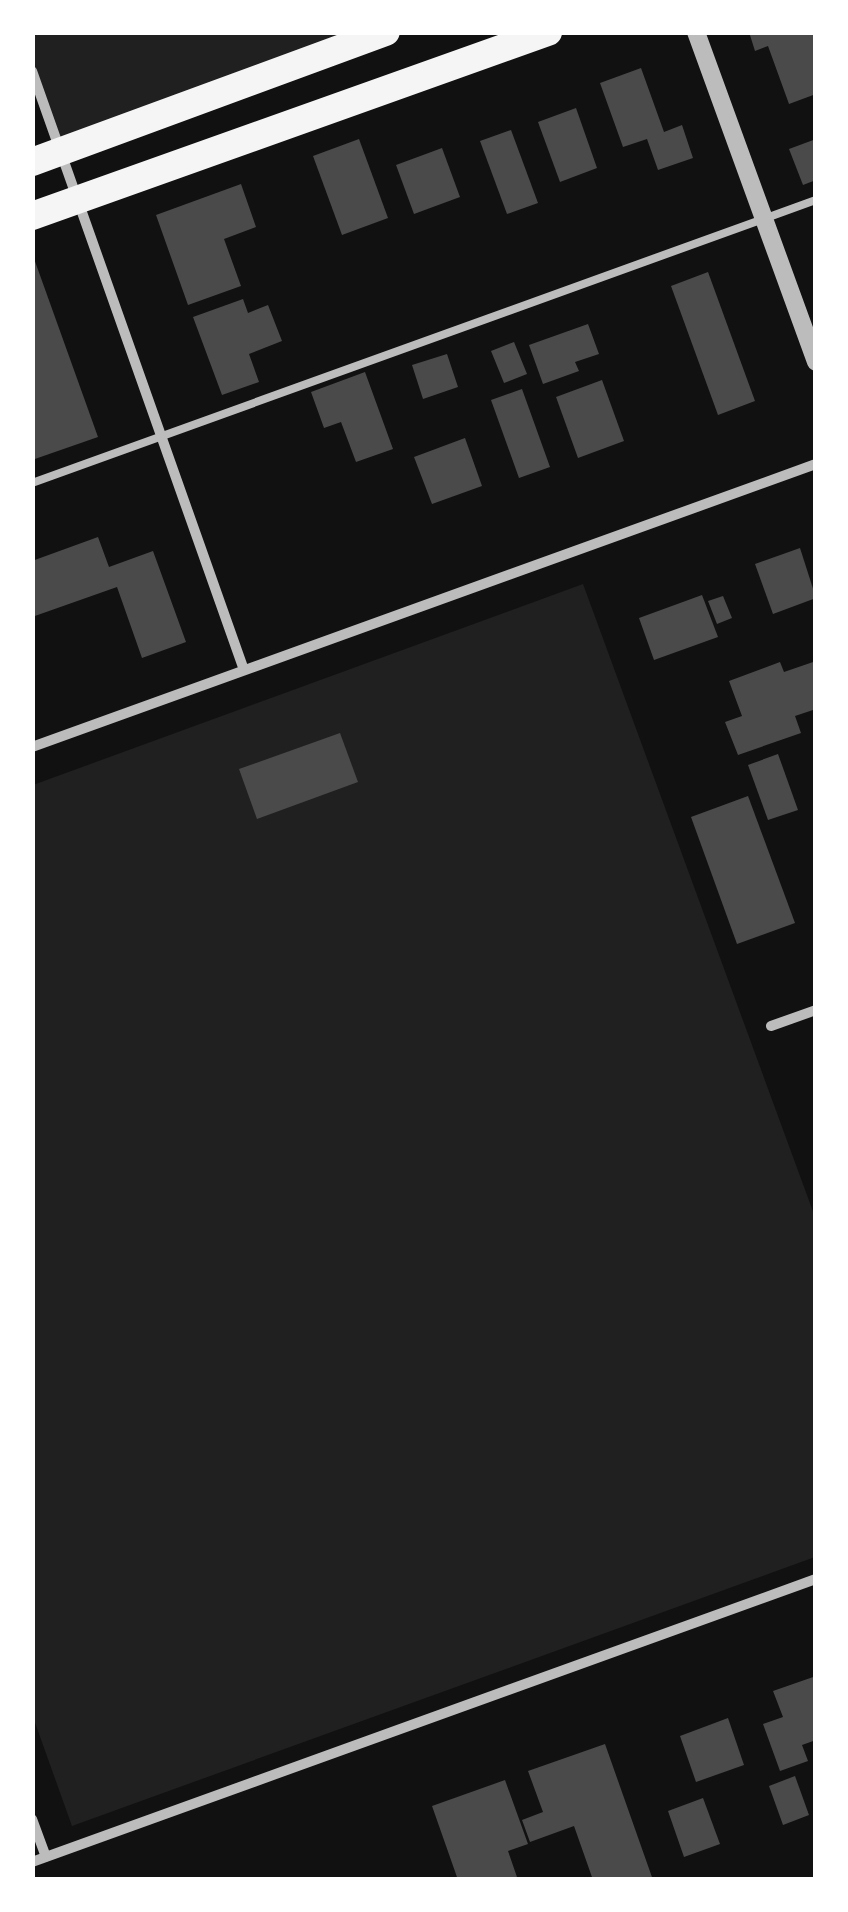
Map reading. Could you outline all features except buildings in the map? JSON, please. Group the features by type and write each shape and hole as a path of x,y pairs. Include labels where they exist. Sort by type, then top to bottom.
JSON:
{"highway":[{"path":"32,162 386,32"},
{"path":"32,216 548,32"}],"street":[{"path":"696,32 816,362"},
{"path":"32,71 81,199 244,670"},
{"path":"32,747 816,464"},
{"path":"771,1026 816,1010"},
{"path":"32,1862 816,1579"},
{"path":"32,1818 46,1856"}],"lane":[{"path":"32,482 816,200"}],"shaded area":[{"path":"33,33 386,33 61,152 33,73"},
{"path":"583,584 815,1217 815,1557 72,1826 33,1717 33,785"}]}
